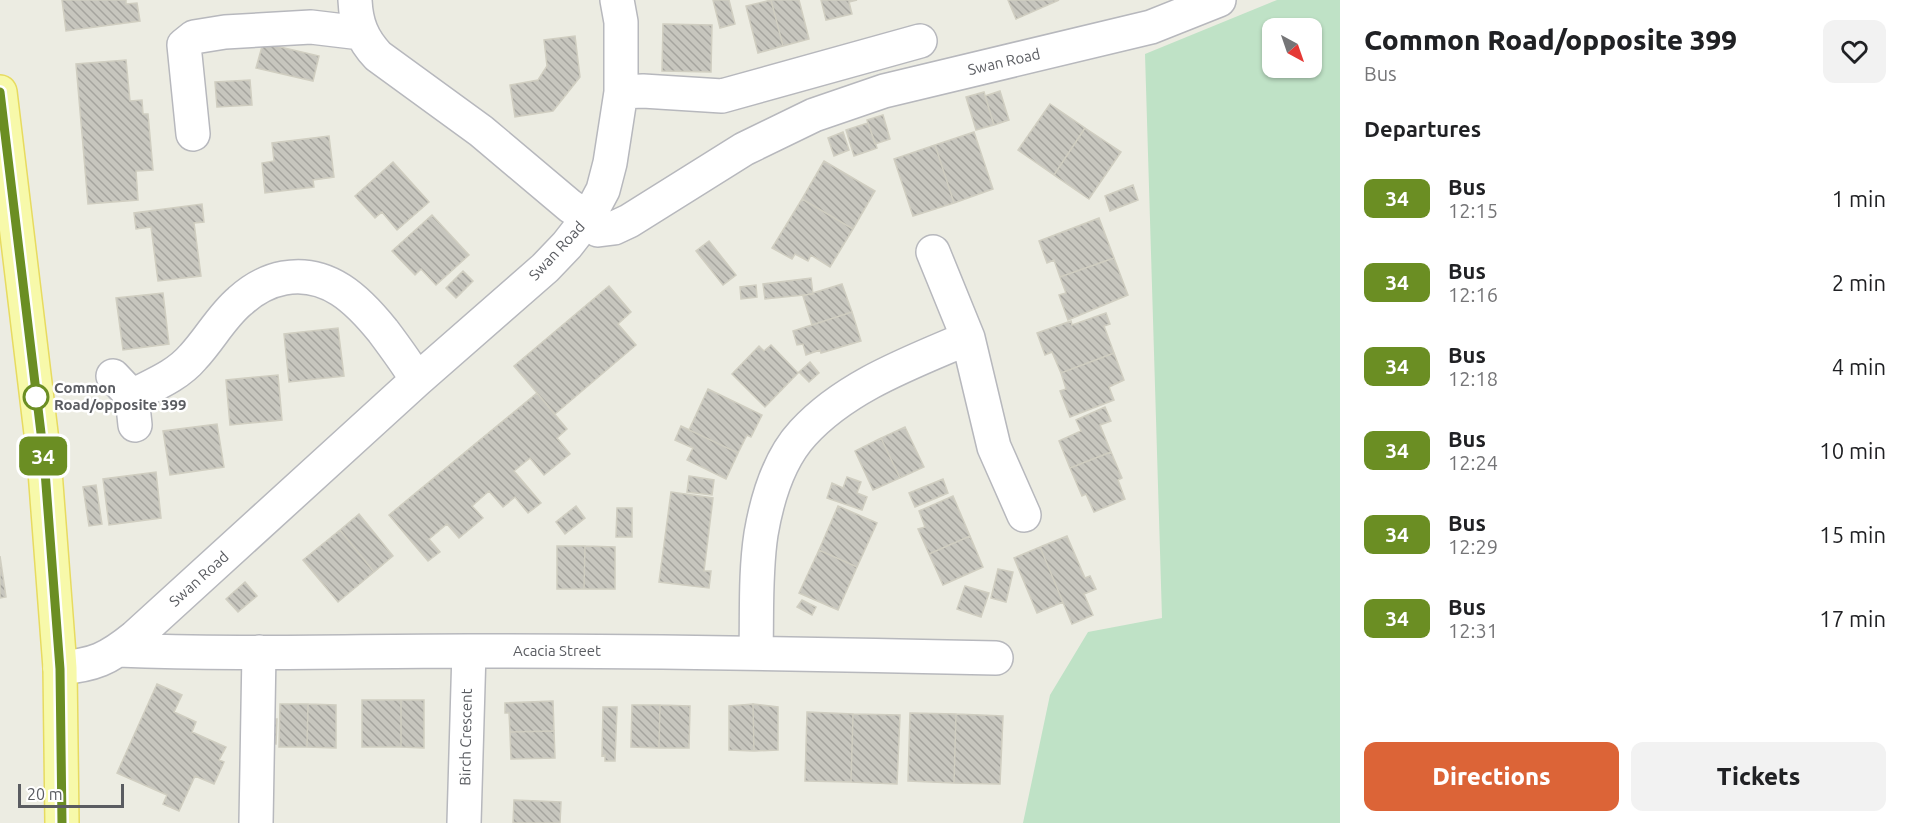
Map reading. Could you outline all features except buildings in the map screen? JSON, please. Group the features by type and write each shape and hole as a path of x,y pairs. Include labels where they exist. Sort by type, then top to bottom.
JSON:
{"main road":[{"path":"0,92 44,458 60,669 62,823"}],"street":[{"path":"355,0 361,33 378,57 481,131 588,218 603,190 610,163 621,92 621,22 617,0"},
{"name":"Swan Road","path":"60,669 86,665 108,657 118,650 417,380 545,268 588,218 598,230 614,228 629,222 744,149 814,115 884,91 1151,27 1219,0"},
{"path":"193,134 184,45 194,37 225,32 311,27 361,33"},
{"path":"621,92 643,91 722,96 920,41"},
{"path":"933,252 968,338 994,447 1024,515"},
{"path":"126,399 183,368 226,314 242,298 276,280 296,276 316,278 334,285 352,297 367,311 405,359 417,380"},
{"path":"756,653 757,577 761,534 775,480 801,435 820,416 891,371 968,338"},
{"name":"Acacia Street","path":"118,650 756,653 996,658"},
{"name":"Birch Crescent","path":"464,823 469,651"},
{"path":"256,823 259,652"}],"green space":[{"path":"1277,0 1340,0 1340,823 1023,823 1050,695 1088,632 1162,618 1145,54"}],"bus line":[{"name":"34","path":"0,92 44,458 60,669 62,823"}],"place":[{"name":"Common Road/opposite 399","path":"36,397"}]}
